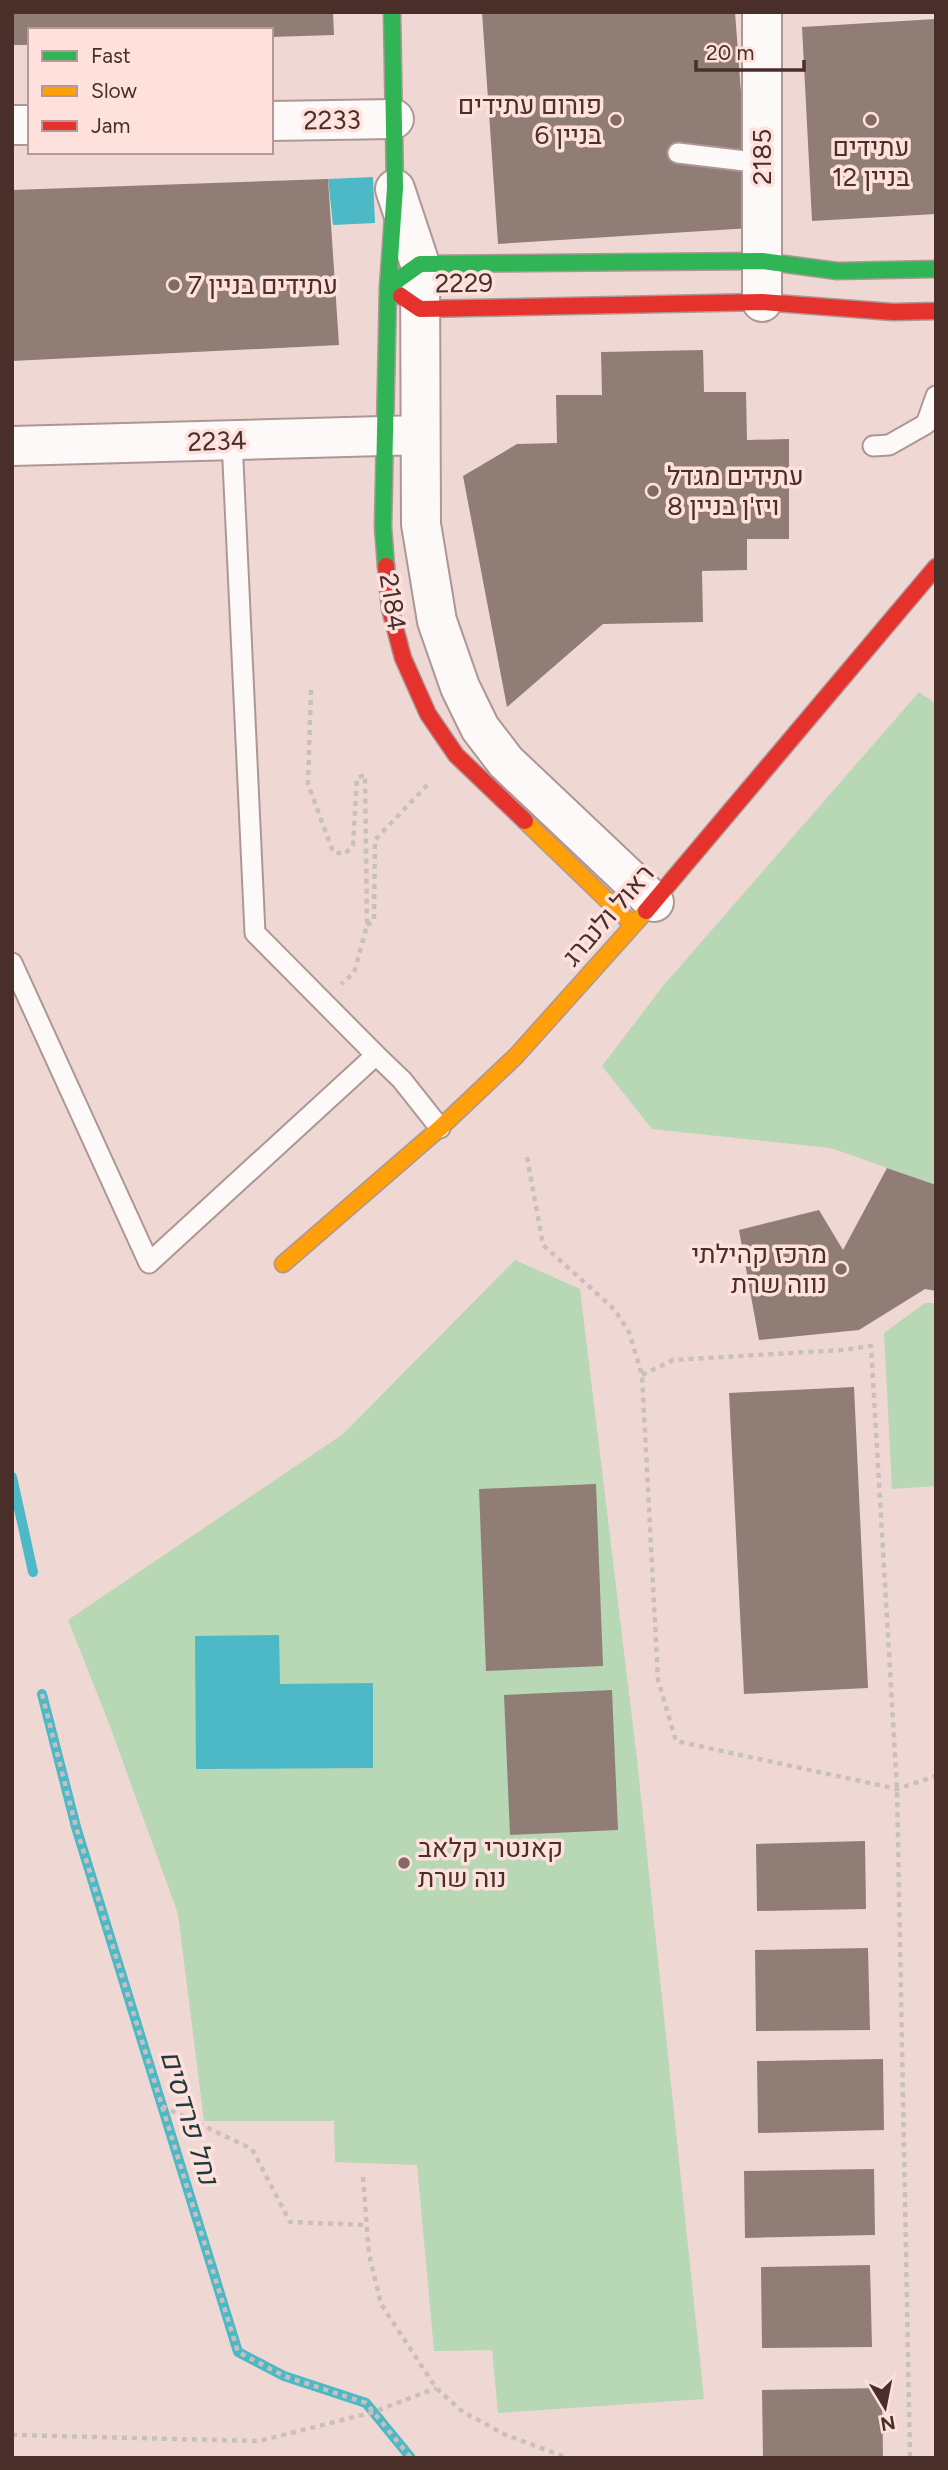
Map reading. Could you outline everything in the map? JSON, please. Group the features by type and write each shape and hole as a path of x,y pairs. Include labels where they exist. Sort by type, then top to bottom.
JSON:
{"street":[{"name":"2184","path":"392,12 395,188 388,287 403,435 437,621 460,687 480,728 506,762 644,913"},
{"name":"2185","path":"762,12 762,302"},
{"name":"2233","path":"273,121 394,119"},
{"name":"2184","path":"395,188 420,264 420,309 403,435 383,527 390,609 403,658 428,714 456,755 644,913"},
{"name":"2229","path":"936,269 837,271 762,261 420,264 388,287 420,309 762,302 893,312 936,311"},
{"name":"2234","path":"12,446 403,435"},
{"name":"ראול ולנברג","path":"283,1264 440,1128 516,1056 644,913 936,567"}],"lane":[{"path":"678,153 762,163"},
{"path":"873,446 889,446 926,424 936,396"},
{"path":"232,440 255,933 401,1080 440,1128"},
{"path":"12,963 149,1263 376,1055"}],"path":[{"path":"311,690 308,784 333,852 345,855 353,845 356,778 365,775 367,925 354,973 323,1001"},
{"path":"367,925 374,921 375,840 456,755"},
{"path":"527,1157 543,1245 614,1309 629,1332 642,1375 659,1680 676,1741 897,1789 936,1776"},
{"path":"642,1375 673,1360 871,1346 897,1789 910,2458"},
{"path":"42,1694 76,1827 238,2353 284,2376 366,2403 411,2458"},
{"path":"162,2106 252,2149 290,2222 366,2225"},
{"path":"363,2177 369,2254 381,2304 436,2388 473,2418 506,2435 568,2458"},
{"path":"12,2435 259,2441 374,2412 436,2388"}],"green space":[{"path":"919,692 936,704 936,1185 831,1148 652,1129 602,1066 663,986"},
{"name":"קאנטרי קלאב נוה שרת","path":"515,1260 580,1289 637,1759 704,2399 498,2413 492,2350 434,2351 417,2165 335,2162 334,2121 204,2121 178,1914 110,1726 68,1620 343,1434"},
{"path":"925,1303 936,1303 936,1486 892,1489 884,1333"}],"water":[{"path":"373,177 375,223 333,225 328,179"},
{"path":"279,1635 280,1684 373,1683 373,1768 196,1769 195,1636"}],"building":[{"path":"12,12 333,12 334,35 273,37 273,28 28,28 28,45 12,45"},
{"name":"פורום עתידים בניין 6","path":"482,12 735,12 751,228 498,244"},
{"name":"עתידים בניין 12","path":"936,19 936,214 812,221 802,27"},
{"name":"עתידים בניין 7","path":"328,179 339,345 12,361 12,190"},
{"name":"עתידים מגדל ויז'ן בניין 8","path":"703,350 704,392 746,392 747,440 789,439 789,539 747,539 747,570 702,571 703,622 603,624 507,707 463,476 517,444 557,443 556,395 602,395 601,352"},
{"name":"מרכז קהילתי נווה שרת","path":"887,1168 936,1185 936,1291 925,1289 859,1330 759,1340 739,1230 819,1210 843,1250"},
{"path":"854,1387 868,1688 744,1694 729,1393"},
{"path":"596,1484 603,1666 486,1671 479,1489"},
{"path":"612,1690 618,1830 510,1835 504,1695"},
{"path":"865,1841 866,1909 757,1911 756,1844"},
{"path":"868,1948 870,2030 756,2031 755,1950"},
{"path":"883,2059 884,2130 758,2133 757,2061"},
{"path":"874,2169 875,2235 745,2238 744,2171"},
{"path":"870,2265 872,2347 762,2348 761,2267"},
{"path":"882,2388 883,2458 763,2458 762,2390"}],"waterway":[{"name":"נחל פרדסים","path":"12,1477 33,1572"},
{"name":"נחל פרדסים","path":"42,1694 76,1827 238,2352 284,2376 366,2403 411,2458"}],"traffic: fast":[{"path":"386,566 383,527 388,287 395,188 392,12"},
{"path":"401,296 388,287 420,264 762,261 837,271 936,269"}],"traffic: slow":[{"path":"525,821 633,925"},
{"path":"283,1264 440,1128 516,1056 646,911"}],"traffic: jam":[{"path":"401,296 420,309 762,302 893,312 936,311"},
{"path":"386,566 390,609 403,658 428,714 456,755 525,821"},
{"path":"646,911 936,567"}],"place":[{"name":"פורום עתידים בניין 6","path":"616,120"},
{"name":"עתידים בניין 12","path":"871,120"},
{"name":"עתידים בניין 7","path":"174,285"},
{"name":"עתידים מגדל ויז'ן בניין 8","path":"653,491"},
{"name":"מרכז קהילתי נווה שרת","path":"841,1269"},
{"name":"קאנטרי קלאב נוה שרת","path":"404,1863"}]}
